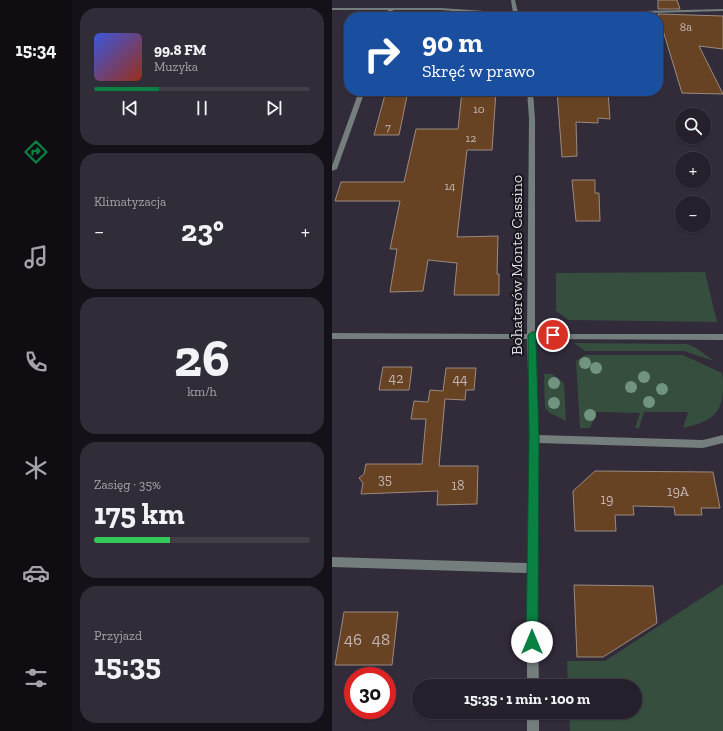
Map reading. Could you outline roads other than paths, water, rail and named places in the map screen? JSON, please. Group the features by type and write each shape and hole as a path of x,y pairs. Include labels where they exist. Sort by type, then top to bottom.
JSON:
{"street":[{"path":"513,0 514,12"},
{"path":"332,10 391,9 457,10 476,12"},
{"path":"654,12 723,10"},
{"path":"332,169 334,169 360,96"},
{"name":"Bohaterów Monte Cassino","path":"530,96 532,119 530,307 534,439 532,568 533,679"},
{"path":"332,336 532,335 723,337"},
{"path":"534,439 702,444 723,439"},
{"path":"332,562 532,568"},
{"path":"533,719 533,731"}]}
